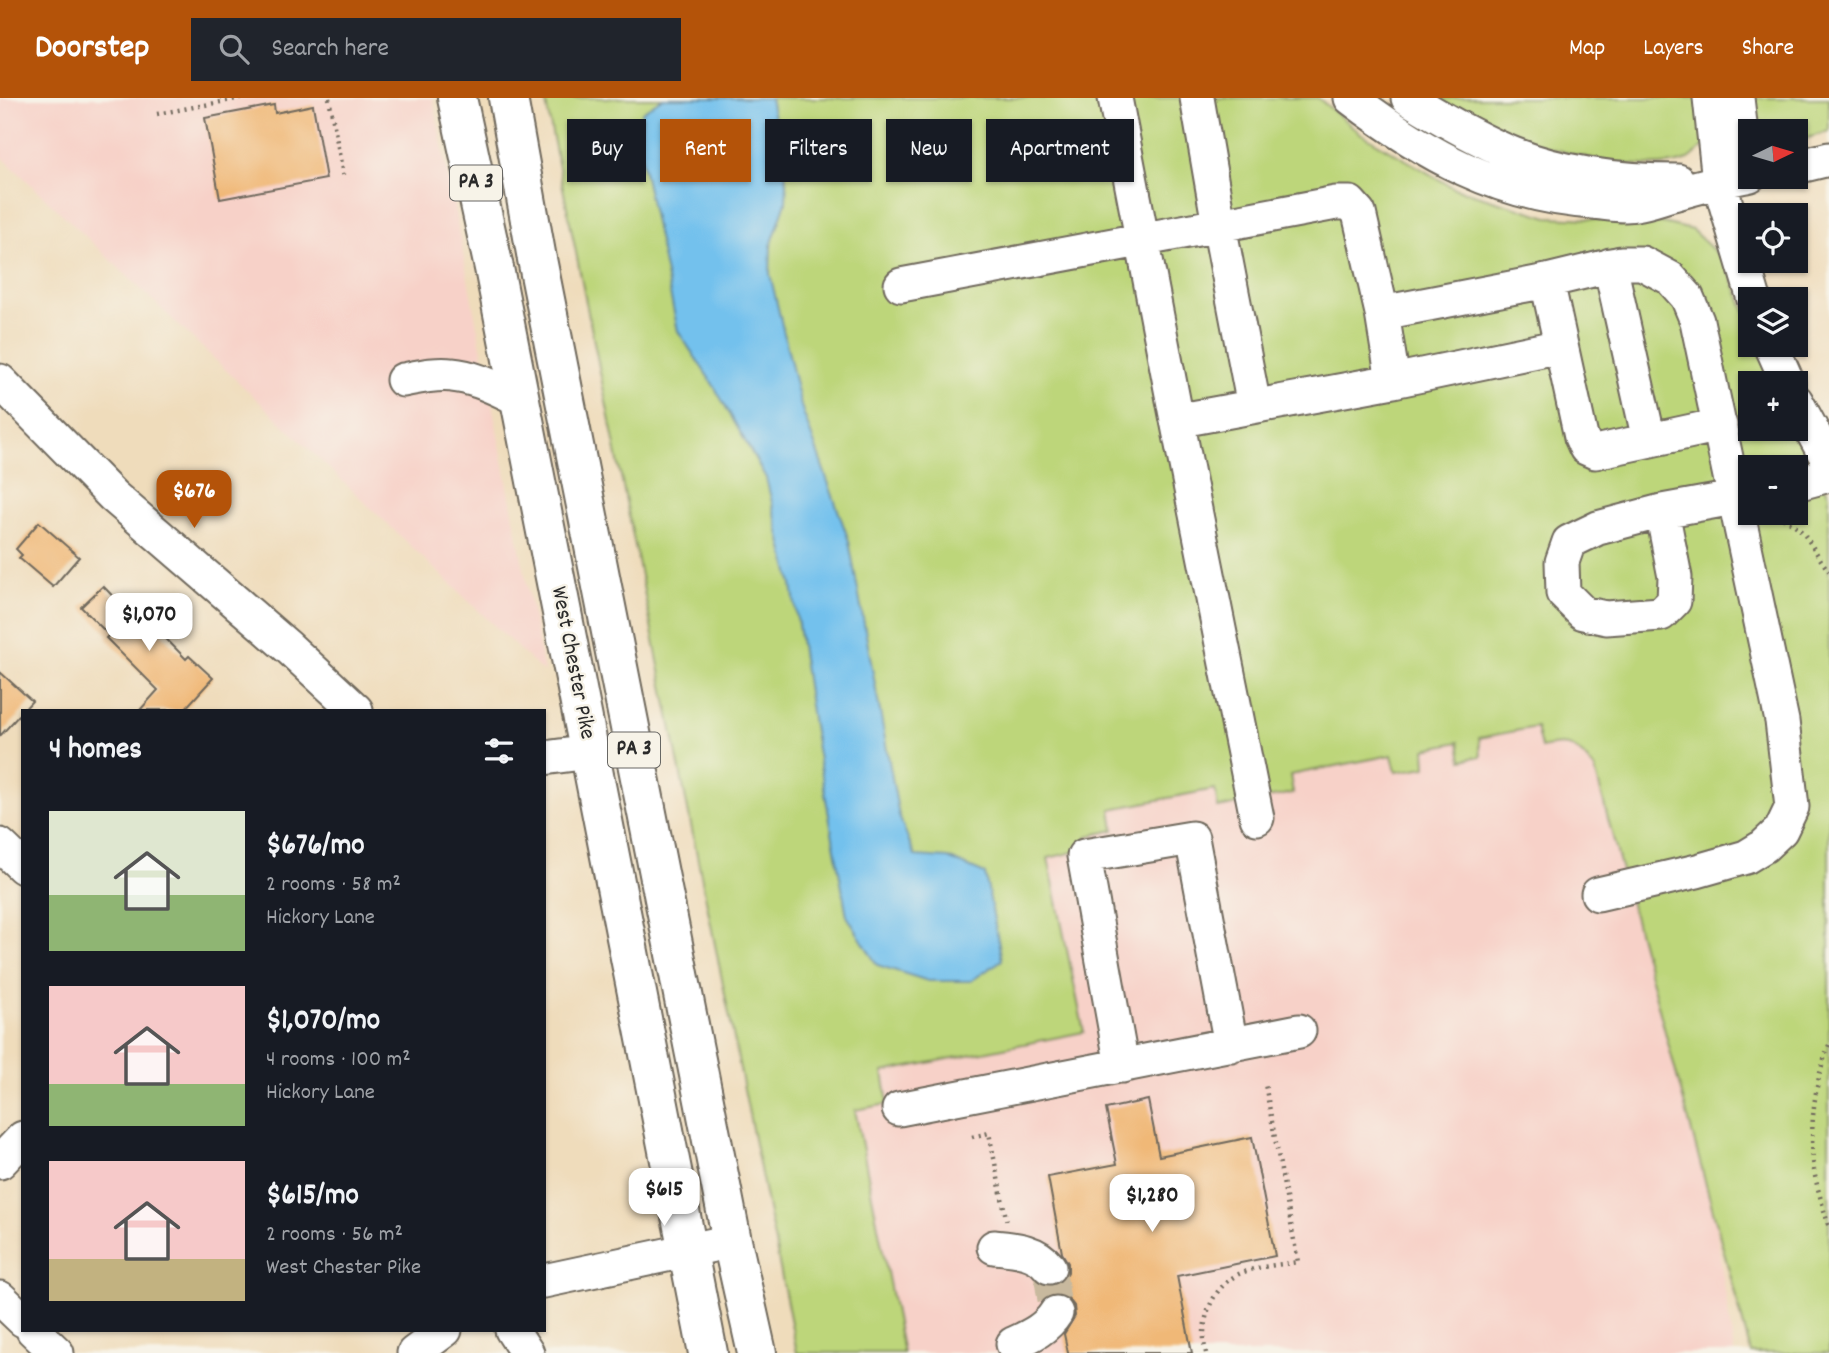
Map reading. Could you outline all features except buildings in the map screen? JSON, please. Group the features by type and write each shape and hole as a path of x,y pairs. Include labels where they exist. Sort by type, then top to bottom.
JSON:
{"highway":[{"name":"West Chester Pike","path":"457,98 520,399 708,1353"},
{"name":"West Chester Pike","path":"508,98 732,1241 757,1353"}],"street":[{"path":"1115,98 1257,818"},
{"path":"1197,98 1254,406"},
{"path":"1351,98 1389,127 1437,157 1498,184 1535,195 1634,205 1738,177"},
{"path":"1408,98 1460,129 1514,154 1562,168 1634,181 1738,177"},
{"path":"1710,98 1738,177"},
{"path":"1738,98 1738,119"},
{"path":"1808,164 1829,159"},
{"path":"1740,189 1752,287"},
{"path":"901,285 1350,203 1359,213 1382,313 1393,381"},
{"path":"1382,313 1547,281 1609,265 1642,263 1670,278 1687,297 1698,321 1720,425 1738,490"},
{"path":"1609,265 1649,440"},
{"path":"1547,281 1581,437 1586,448 1595,452 1720,425"},
{"path":"1175,410 1181,416 1192,418 1562,346"},
{"path":"403,380 439,374 453,375 476,380 520,399"},
{"path":"0,381 113,496 288,647 355,709"},
{"path":"1808,423 1829,462"},
{"path":"1808,481 1829,475"},
{"path":"1662,511 1738,504"},
{"path":"1598,894 1697,872 1746,857 1782,830 1792,807 1782,722 1746,525"},
{"path":"546,758 590,752"},
{"path":"1122,1066 1084,856 1192,838 1231,1045"},
{"path":"0,845 21,865"},
{"path":"899,1109 1299,1031"},
{"path":"0,1162 21,1140"},
{"path":"1001,1236 1017,1249 1043,1259 1049,1267"},
{"path":"546,1281 732,1241"},
{"path":"0,1298 21,1318"},
{"path":"1013,1343 1049,1324 1056,1313"},
{"path":"35,1332 57,1353"},
{"path":"414,1353 442,1332"},
{"path":"513,1332 527,1353"}],"path":[{"path":"157,114 242,98"},
{"path":"329,98 342,175"},
{"path":"1794,525 1808,537 1829,570"},
{"path":"1829,1045 1823,1059 1813,1111 1814,1170 1829,1228"},
{"path":"1206,1353 1204,1324 1211,1302 1223,1285 1239,1274 1298,1262 1265,1084"},
{"path":"972,1137 989,1133 1001,1236"}],"shaded area":[{"path":"0,98 433,98 544,673 0,155"},
{"path":"1565,696 1664,863 1734,1353 894,1353 836,1053 1006,753"}],"green space":[{"path":"545,98 1318,98 1360,133 1454,188 1548,217 1658,222 1692,230 1725,261 1738,293 1738,357 1762,357 1767,371 1738,371 1738,441 1800,441 1829,494 1829,1353 1751,1353 1595,770 1583,755 1572,747 1560,745 1541,748 1536,727 1479,738 1481,756 1462,760 1459,742 1425,749 1426,767 1396,772 1392,755 1290,775 1293,793 1218,808 1215,789 1111,809 1114,830 1088,836 1074,852 1048,858 1084,1032 883,1072 888,1104 855,1110 903,1353 797,1353"},
{"path":"1435,98 1703,98 1706,144 1694,156 1678,163 1656,166 1601,160 1528,140"},
{"path":"1748,98 1829,98 1829,131 1808,138 1808,119 1748,119"}],"water":[{"path":"663,98 770,98 774,119 765,119 765,182 787,183 786,202 771,246 770,274 801,406 849,541 899,816 915,856 948,858 985,874 1002,960 971,981 928,981 877,965 847,916 814,732 792,585 766,478 714,386 678,331 646,181 646,119 641,119 642,112"}],"tunnel":[{"path":"1049,1267 1056,1313"}]}
